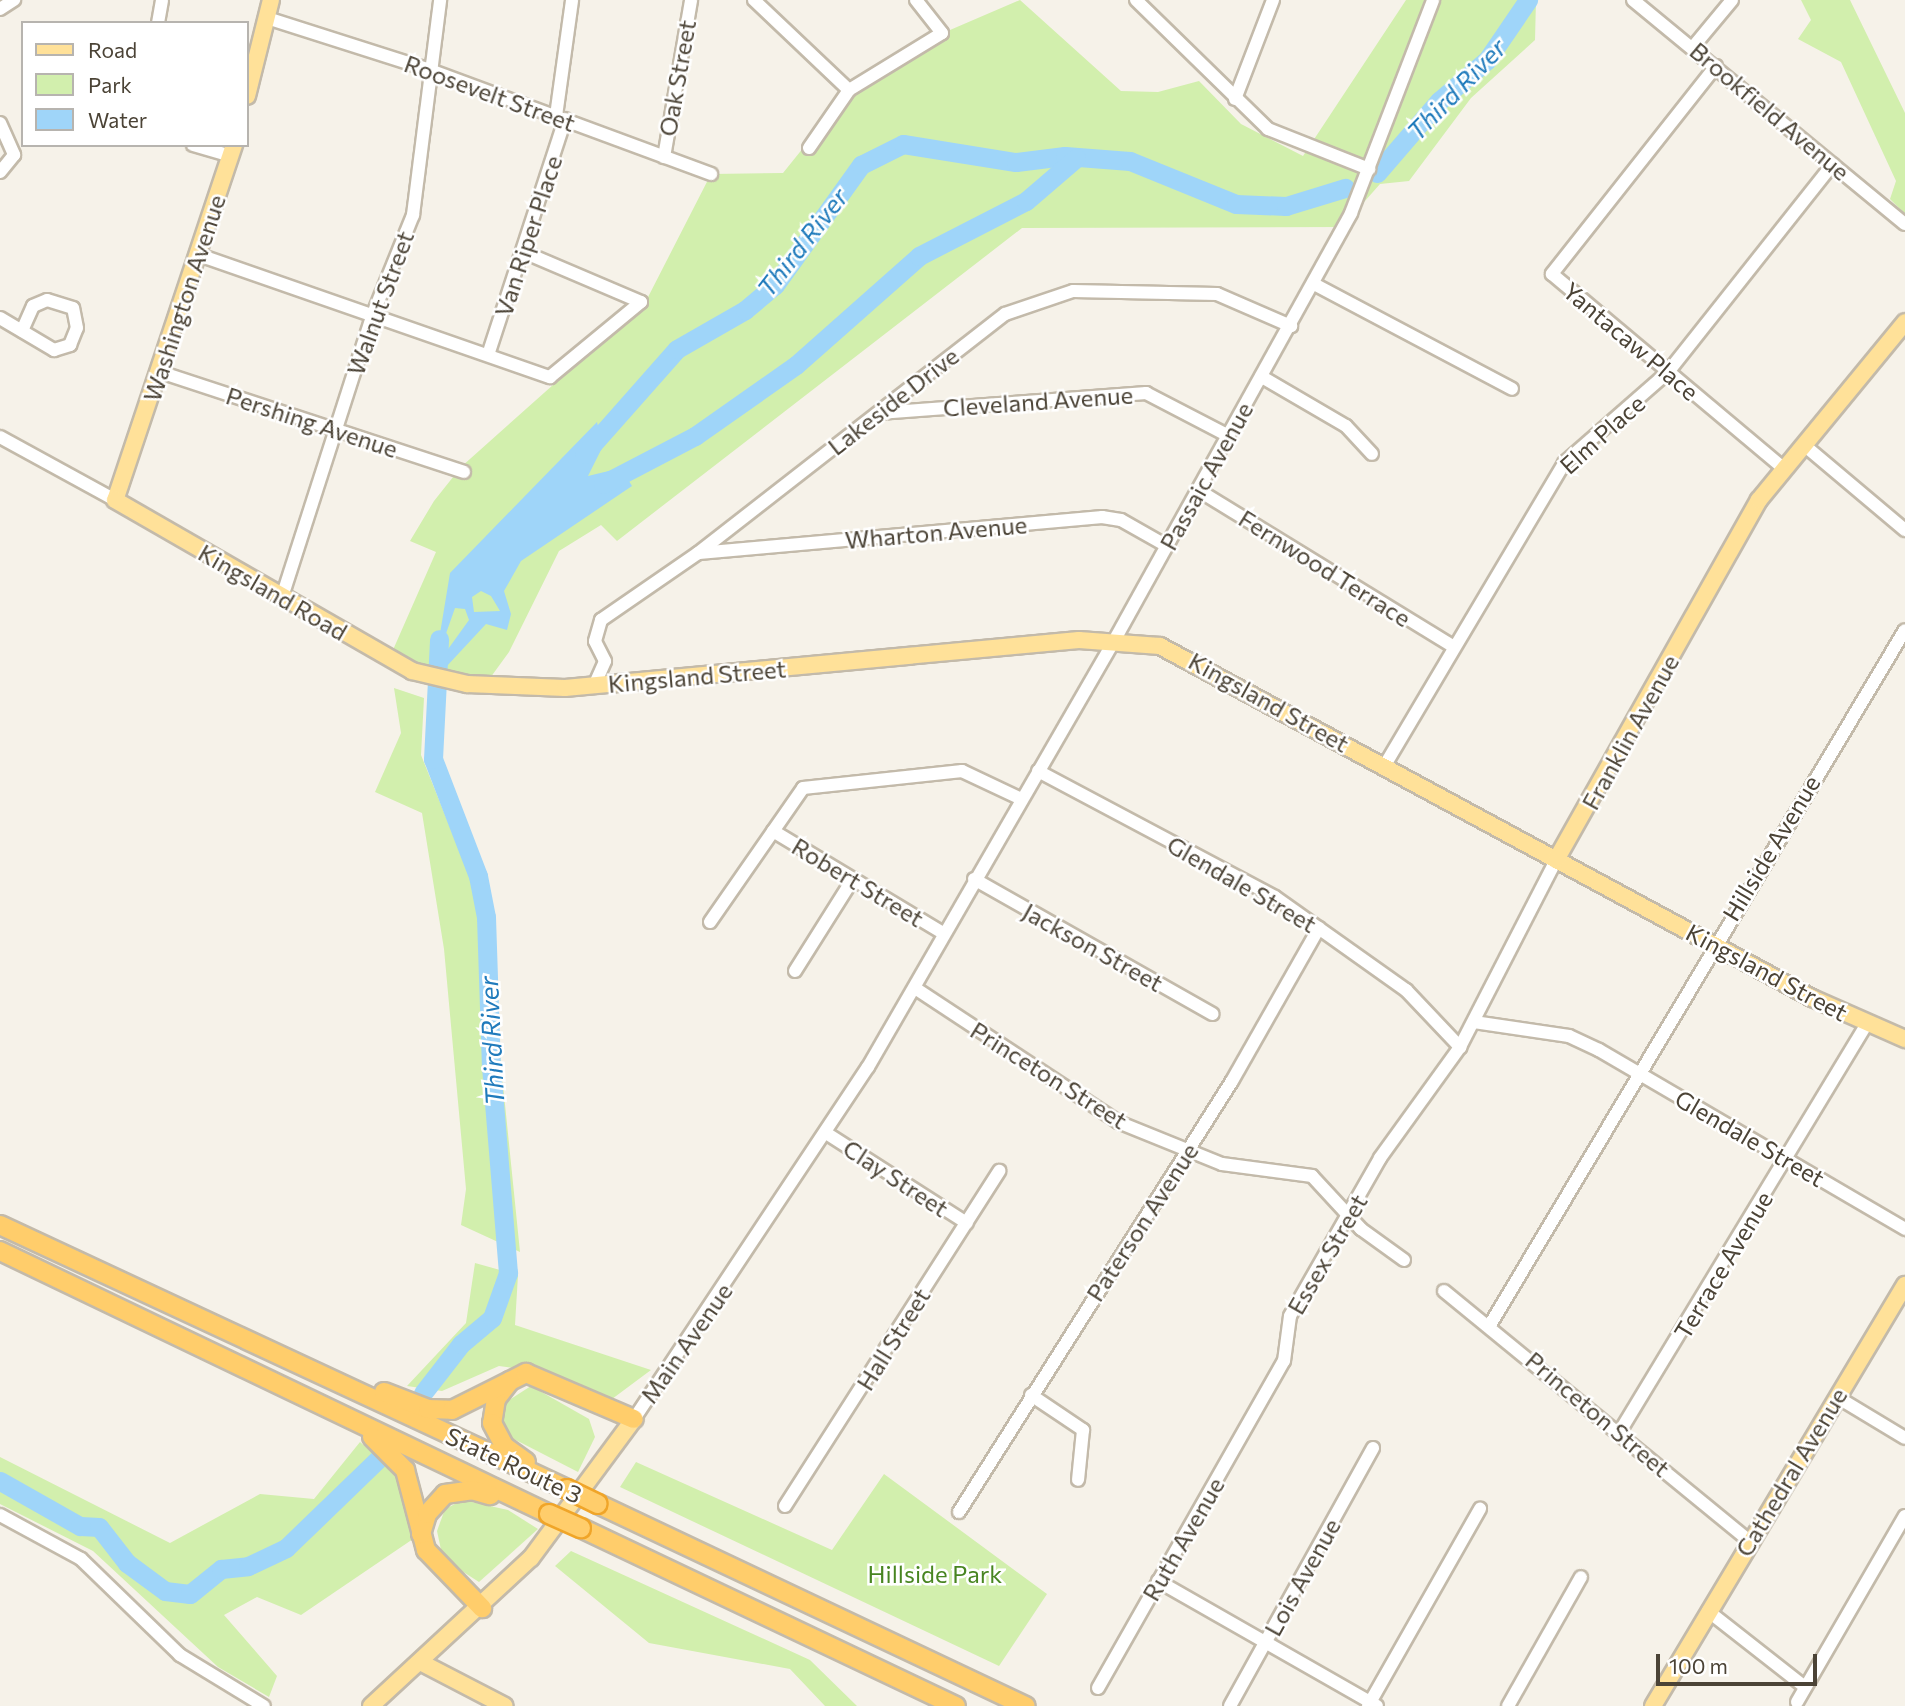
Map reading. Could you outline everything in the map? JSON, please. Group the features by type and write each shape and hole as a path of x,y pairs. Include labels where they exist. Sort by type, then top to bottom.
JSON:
{"highway":[{"name":"State Route 3","path":"0,1225 1026,1706"},
{"name":"State Route 3","path":"0,1251 956,1706"},
{"path":"135,1289 428,1409 463,1405 526,1373 634,1419"},
{"path":"526,1373 496,1399 496,1434 566,1489"},
{"path":"351,1419 405,1470 421,1537 433,1561 481,1608"},
{"path":"421,1537 434,1503 458,1489 549,1514"}],"main road":[{"path":"248,92 271,0"},
{"name":"Washington Avenue","path":"115,500 134,450 232,150"},
{"name":"Franklin Avenue","path":"1556,860 1759,500 1905,322"},
{"name":"Kingsland Road","path":"115,500 282,597 429,677 445,681 565,688"},
{"name":"Kingsland Street","path":"565,688 1114,640 1177,652 1712,944 1867,1024 1905,1039"},
{"path":"1867,1024 1905,1050"},
{"name":"Cathedral Avenue","path":"1653,1706 1749,1541 1905,1285"},
{"name":"Main Avenue","path":"370,1706 422,1663 481,1608 554,1530 634,1419"},
{"path":"422,1663 505,1706"}],"street":[{"path":"0,9 14,0"},
{"path":"158,21 162,0"},
{"name":"Walnut Street","path":"282,597 293,573 335,429 373,314 412,215 427,69 440,0"},
{"name":"Van Riper Place","path":"489,352 524,251 560,118 572,0"},
{"name":"Oak Street","path":"664,157 691,0"},
{"path":"754,0 849,90"},
{"path":"809,148 849,90 942,33 916,0"},
{"path":"1136,0 1235,99 1293,142 1369,169"},
{"path":"1235,99 1273,0"},
{"name":"Passaic Avenue","path":"943,933 1019,798 1038,771 1114,640 1314,284 1369,169 1433,0"},
{"name":"Brookfield Avenue","path":"1633,0 1905,224"},
{"path":"1693,47 1732,0"},
{"name":"Roosevelt Street","path":"267,18 427,69 711,174"},
{"name":"Yantacaw Place","path":"1716,66 1552,274 1784,469"},
{"path":"0,172 14,155 1,127"},
{"path":"209,147 232,150"},
{"name":"Elm Place","path":"1385,765 1451,645 1564,463 1668,372 1833,164"},
{"path":"199,255 489,352 550,377 642,302 524,251"},
{"path":"1314,284 1512,390"},
{"name":"Lakeside Drive","path":"594,686 605,661 595,641 600,620 698,553 1005,314 1054,294 1217,294 1291,326"},
{"path":"0,318 54,350 70,345 78,328 73,308 47,300 33,306 22,331"},
{"name":"Pershing Avenue","path":"160,372 464,472"},
{"path":"1262,377 1346,426 1372,454"},
{"name":"Cleveland Avenue","path":"878,413 1146,393 1229,436"},
{"name":"Kingsland Road","path":"0,437 115,500"},
{"path":"1804,445 1905,530"},
{"name":"Fernwood Terrace","path":"1198,490 1451,645"},
{"name":"Wharton Avenue","path":"698,553 1102,517 1121,520 1167,546"},
{"name":"Hillside Avenue","path":"1490,1325 1712,944 1905,630"},
{"path":"710,922 795,795 812,785 962,771 1019,798"},
{"name":"Glendale Street","path":"1038,771 1275,897 1432,1012 1460,1047"},
{"name":"Robert Street","path":"773,831 943,933"},
{"name":"Franklin Avenue","path":"1380,1158 1460,1047 1556,860"},
{"path":"795,971 853,879"},
{"name":"Jackson Street","path":"974,879 1213,1014"},
{"name":"Paterson Avenue","path":"959,1512 1188,1152 1319,928"},
{"name":"Main Avenue","path":"634,1419 826,1132 915,988 943,933"},
{"name":"Princeton Street","path":"915,988 1091,1106 1188,1152 1242,1168 1312,1176 1351,1219 1404,1260"},
{"name":"Glendale Street","path":"1474,1022 1569,1036 1638,1073 1905,1229"},
{"name":"Terrace Avenue","path":"1619,1433 1787,1160 1867,1024"},
{"name":"Clay Street","path":"826,1132 967,1223"},
{"name":"Essex Street","path":"1267,1390 1284,1361 1290,1316 1351,1219 1380,1158"},
{"name":"Hall Street","path":"785,1506 999,1171"},
{"name":"Princeton Street","path":"1444,1291 1490,1325 1749,1541"},
{"name":"Ruth Avenue","path":"1098,1688 1267,1390"},
{"path":"1031,1395 1083,1430 1078,1480"},
{"path":"1837,1397 1905,1438"},
{"name":"Lois Avenue","path":"1230,1706 1373,1448"},
{"path":"1158,1581 1371,1705 1480,1509"},
{"path":"0,1516 81,1559 180,1655 264,1706"},
{"path":"1797,1702 1905,1516"},
{"path":"1508,1706 1581,1577"},
{"path":"1708,1611 1805,1687"}],"green space":[{"path":"1020,0 1121,91 1158,92 1199,81 1241,124 1303,156 1406,0 1536,0 1535,40 1471,98 1409,181 1380,184 1342,227 1022,228 617,541 601,525 559,551 509,652 485,685 445,681 447,669 433,666 429,677 389,659 436,552 410,541 434,501 461,467 645,303 711,174 783,173 849,91 943,33"},
{"path":"1801,0 1850,0 1905,113 1905,214 1890,199 1896,181 1841,62 1798,39 1811,20"},
{"path":"394,688 424,698 421,755 486,917 520,1252 461,1225 466,1189 444,949 422,813 375,792 401,733"},
{"path":"475,1263 518,1275 515,1325 651,1370 612,1399 537,1371 499,1366 442,1391 407,1386 466,1323"},
{"path":"531,1386 589,1419 595,1437 578,1472 504,1434 503,1404"},
{"path":"360,1442 405,1481 413,1539 301,1615 257,1597 224,1615 277,1676 269,1697 218,1667 93,1551 0,1504 0,1457 170,1543 260,1494 314,1499"},
{"name":"Hillside Park","path":"636,1462 832,1550 884,1474 1047,1594 999,1666 620,1487"},
{"path":"463,1500 508,1510 538,1529 479,1582 443,1559 437,1531 445,1509"},
{"path":"571,1551 810,1660 857,1706 825,1706 790,1669 649,1643 555,1566"}],"water":[{"path":"597,422 603,446 588,476 621,468 632,486 521,561 504,591 511,614 507,630 486,624 446,667 435,664 450,573","holes":["481,591 491,596 500,611 474,612 472,597","455,608 465,609 469,620 446,652 443,642"]}],"waterway":[{"name":"Third River","path":"1377,173 1439,101 1487,60 1528,0"},
{"name":"Third River","path":"584,454 677,349 745,310 775,285 861,165 903,144 1016,162 1065,156 1130,161 1236,204 1286,206 1345,188"},
{"name":"Third River","path":"603,484 695,436 796,365 919,256 1026,201 1076,158"},
{"name":"Third River","path":"423,1393 461,1344 492,1318 508,1273 491,1068 486,917 478,876 433,759 439,639"},
{"name":"Third River","path":"0,1481 80,1526 99,1527 127,1563 165,1591 190,1594 221,1569 248,1566 286,1548 377,1460"}]}
